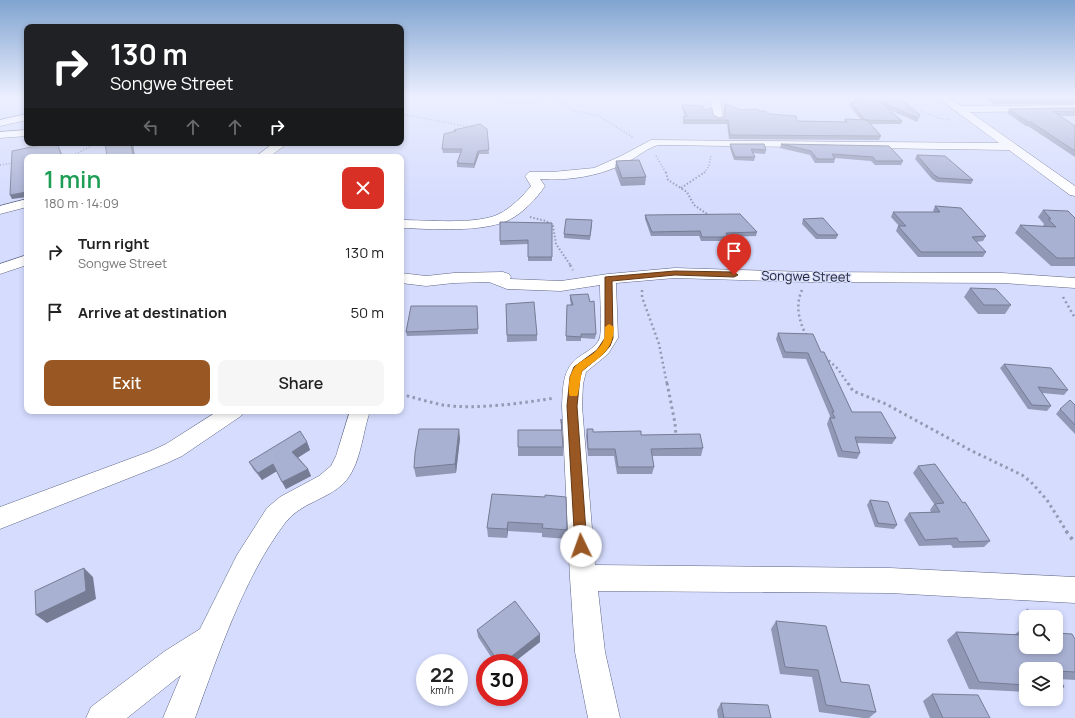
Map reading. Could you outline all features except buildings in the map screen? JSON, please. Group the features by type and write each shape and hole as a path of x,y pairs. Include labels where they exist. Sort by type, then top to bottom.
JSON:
{"street":[{"path":"990,132 1075,192"},
{"path":"0,134 24,133"},
{"path":"404,224 480,222 501,218 514,211 517,206 533,194 538,186 531,176 533,174 552,176 596,171 630,157 658,142 1012,147"},
{"path":"264,154 277,146"},
{"path":"0,210 24,204"},
{"path":"0,269 24,261"},
{"name":"Songwe Street","path":"491,277 507,284 548,286 571,285 602,279 675,273 812,277 1002,278 1075,283"},
{"path":"404,278 426,281 454,278 491,277 602,279 609,338 606,346 578,369 572,406 583,578 590,652 604,718"},
{"path":"0,518 159,457 174,450 229,414"},
{"path":"179,718 235,582 276,515 287,505 334,477 343,466 359,414"},
{"path":"583,578 774,578 990,584 1075,590"},
{"path":"102,718 175,661 210,640"}],"path":[{"path":"625,132 647,147 666,171 668,180 689,194 694,205 714,218"},
{"path":"681,188 708,170 712,162 707,143"},
{"path":"75,154 90,146"},
{"path":"0,165 18,164"},
{"path":"514,211 546,222 553,226 556,244 579,278"},
{"path":"652,275 642,291 642,297 659,344 676,439"},
{"path":"809,340 804,333 798,303 799,296 812,277"},
{"path":"1049,282 1060,291 1075,318"},
{"path":"822,354 838,369 853,391 886,404 976,453 1022,475 1040,490 1075,543"},
{"path":"404,395 444,405 475,406 543,400 574,391"}],"slow traffic":[{"path":"573,394 575,377 578,369 606,346 609,338 609,327"}],"route":[{"path":"581,546 572,406 575,377 578,369 600,352 606,346 609,338 608,279 675,273 734,275"}]}
